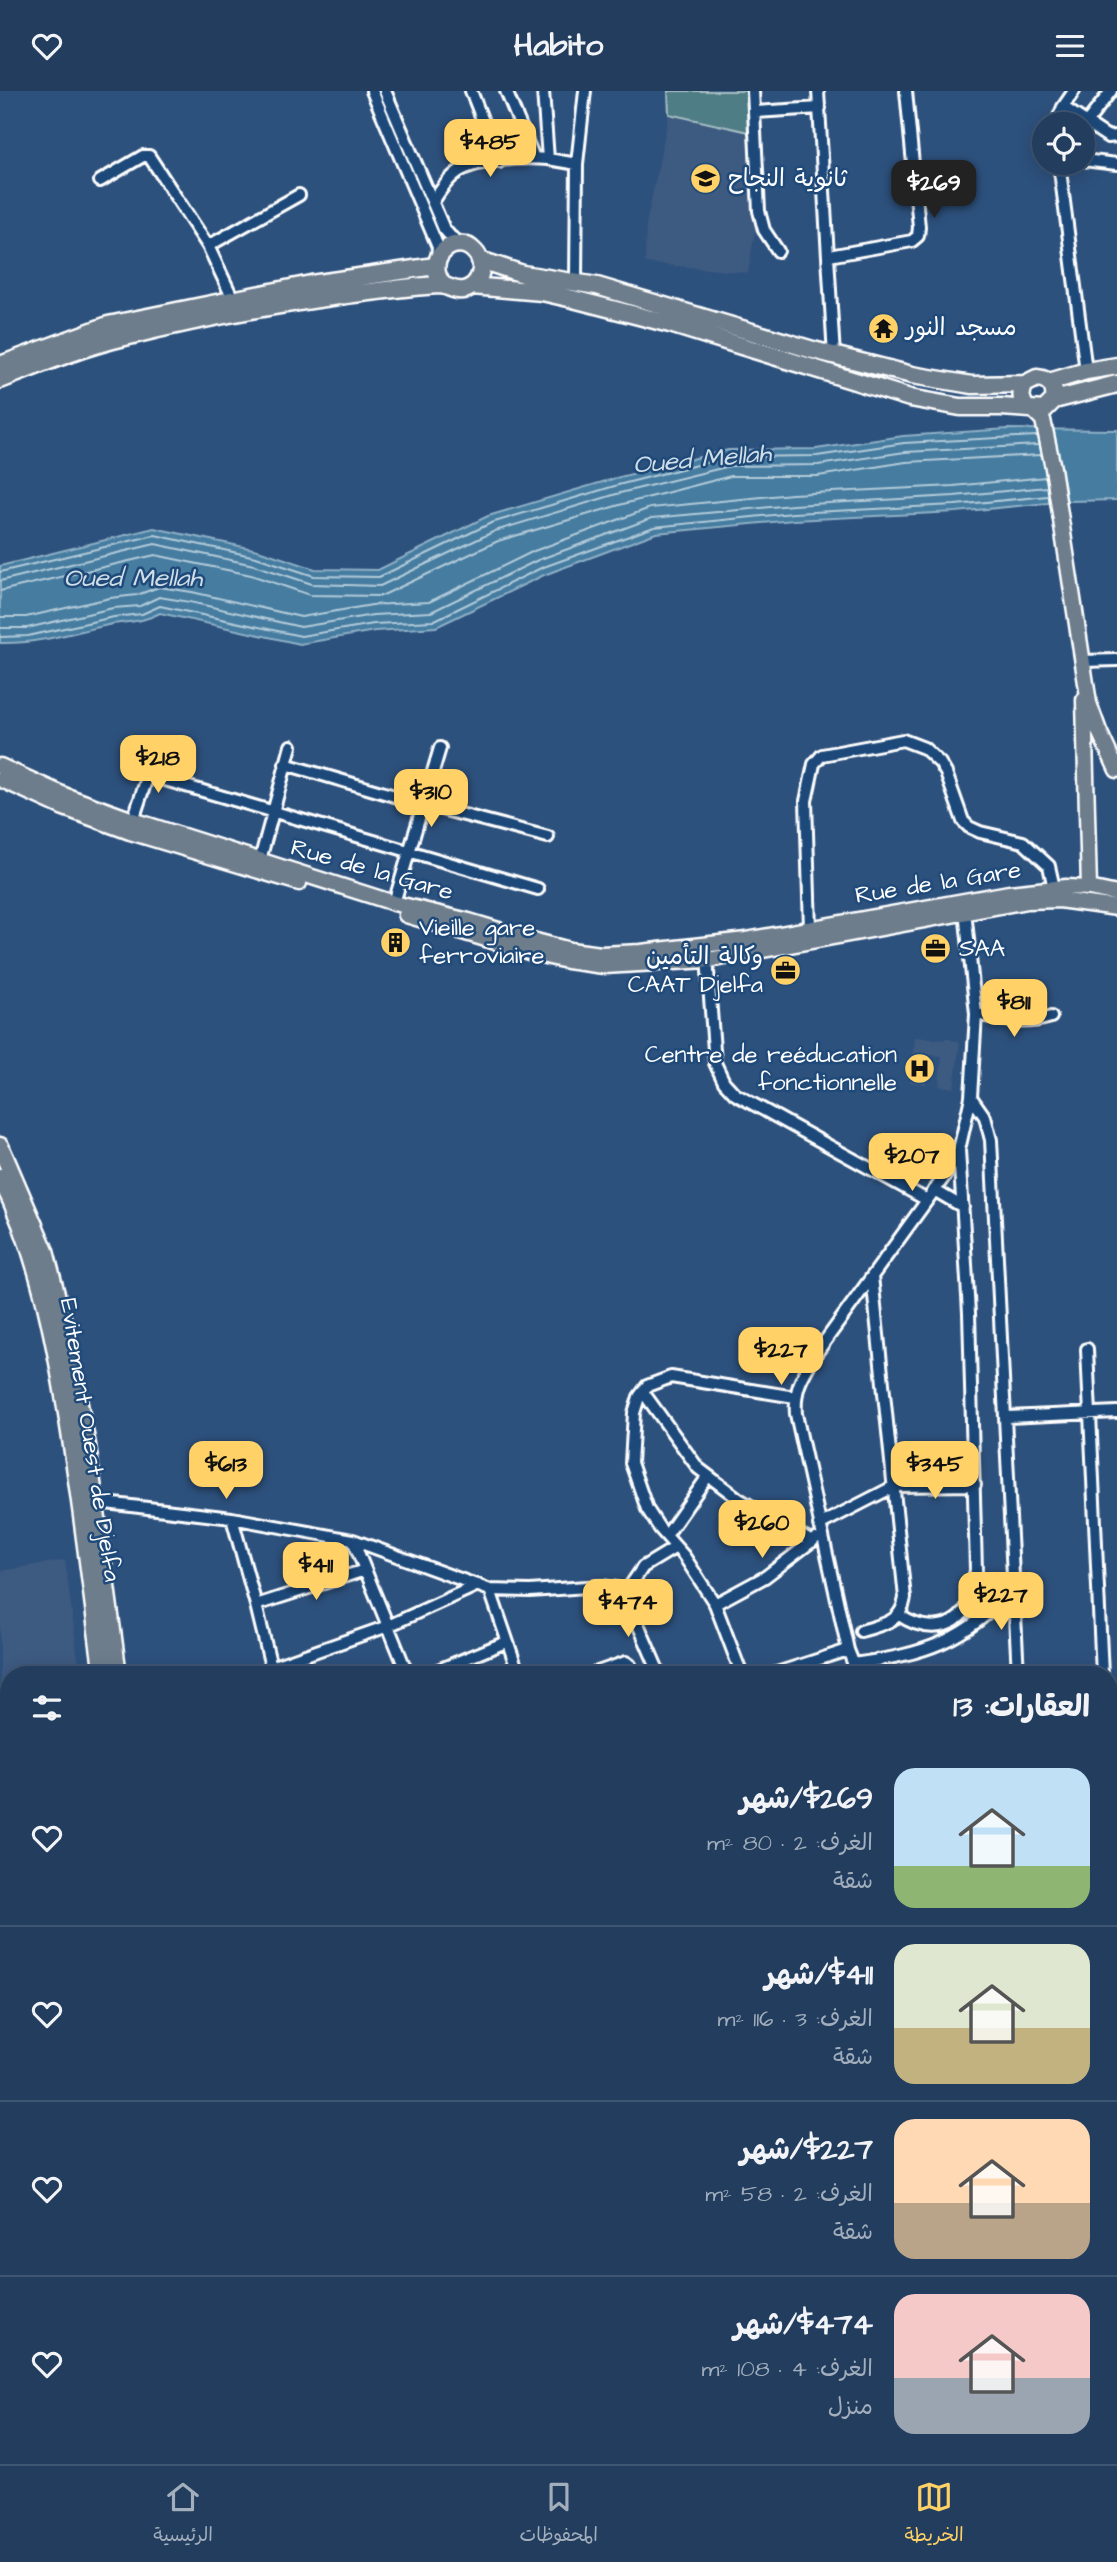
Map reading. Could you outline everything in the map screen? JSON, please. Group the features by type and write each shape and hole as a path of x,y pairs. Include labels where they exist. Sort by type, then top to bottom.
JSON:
{"highway":[{"path":"443,285 436,263 441,253 452,246 465,246 477,253 480,260 481,274 472,286"},
{"path":"480,260 523,274 576,281 834,356 943,381 972,385 1025,384 1037,378 1049,382 1086,371 1117,366"},
{"path":"0,365 50,344 108,325 311,283 436,263"},
{"path":"0,380 123,337 358,293 443,285 457,291 472,286 542,292 573,299 670,324 910,398 960,407 1042,409 1117,384"},
{"path":"1042,409 1054,390 1049,382"},
{"path":"1025,384 1021,394 1024,405 1042,409"},
{"path":"0,1146 45,1251 62,1317 87,1445 87,1501"},
{"name":"Evitement Ouest de Djelfa","path":"0,1177 34,1258 52,1329 116,1666"},
{"name":"Evitement Ouest de Djelfa","path":"87,1501 102,1666"}],"main road":[{"path":"1042,409 1089,703 1111,745 1117,770"},
{"path":"1083,661 1089,888"},
{"name":"Rue de la Gare","path":"0,766 64,795 133,820 394,903 570,950 601,954 746,940 963,906 1059,899 1117,908"},
{"name":"Rue de la Gare","path":"0,779 65,808 130,832 532,953 567,961 604,965 709,961 1054,888 1089,888 1117,894"}],"street":[{"path":"372,91 438,247 436,263"},
{"path":"385,91 444,229 465,246"},
{"path":"471,91 499,162"},
{"path":"506,91 534,157"},
{"path":"542,91 548,159"},
{"path":"576,281 577,164 585,91"},
{"path":"753,91 759,211 764,230 778,251"},
{"path":"818,91 834,356"},
{"path":"829,256 912,241 920,233 906,91"},
{"path":"1061,112 1073,91"},
{"path":"1095,112 1111,91"},
{"path":"1063,107 1071,112"},
{"path":"755,112 820,108"},
{"path":"1095,128 1108,137 1117,136"},
{"path":"100,181 142,156 149,156 208,246 233,299"},
{"path":"433,202 446,183 461,169 474,165 534,157 577,164"},
{"path":"1095,161 1117,164"},
{"path":"1061,175 1086,371"},
{"path":"208,246 299,195"},
{"path":"1083,661 1117,660"},
{"path":"810,928 806,801 814,764 822,755 903,740 924,748 940,762 958,801 963,821 969,827 1023,842 1049,866 1054,888"},
{"path":"260,860 290,746"},
{"path":"394,903 440,748"},
{"path":"133,820 153,760"},
{"path":"285,764 548,837"},
{"path":"148,775 538,889"},
{"path":"899,1615 912,1624 928,1628 947,1626 960,1616 971,1598 976,1570 969,1313 959,1150 971,1097 976,1014 963,906"},
{"path":"706,945 715,1063 724,1082 735,1094 931,1195 962,1207"},
{"path":"976,1014 1016,1023 1031,1023 1051,1017"},
{"path":"971,1097 985,1117 991,1140 1018,1666"},
{"path":"855,1666 848,1650 818,1534 795,1397 800,1381 816,1355 931,1195 959,1150"},
{"path":"861,1631 892,1622 899,1615 905,1598 872,1276"},
{"path":"1087,1349 1102,1666"},
{"path":"739,1666 715,1604 648,1509 631,1463 634,1413 639,1397 648,1386 671,1377 795,1397"},
{"path":"643,1392 698,1468 740,1499 818,1534"},
{"path":"1007,1417 1117,1412"},
{"path":"666,1536 708,1476"},
{"path":"715,1604 765,1577 818,1534 895,1486 975,1485"},
{"path":"87,1501 232,1518 353,1540 490,1590 530,1591 610,1586 617,1588 624,1595 656,1666"},
{"path":"232,1518 271,1666"},
{"path":"353,1540 404,1666"},
{"path":"624,1595 643,1567 676,1547"},
{"path":"257,1605 365,1570"},
{"path":"285,1666 388,1626 478,1585"},
{"path":"868,1666 907,1656 966,1631 993,1611 1015,1587"},
{"path":"490,1590 515,1666"},
{"path":"448,1666 506,1642"},
{"path":"798,1666 848,1650"},
{"path":"615,1666 626,1662 630,1666"}],"shaded area":[{"name":"ثانوية النجاح","path":"669,114 753,133 756,225 748,273 645,263 646,225"},
{"name":"Centre de reéducation fonctionnelle","path":"915,1037 945,1038 960,1042 954,1088 939,1086 942,1056 929,1055 926,1084 910,1082"},
{"path":"65,1560 79,1666 0,1666 0,1571"}],"green space":[{"path":"668,91 746,91 753,133 669,114"}],"water":[{"name":"Oued Mellah","path":"1008,429 1117,430 1117,500 794,520 656,533 544,575 436,627 375,631 300,644 160,613 143,620 43,640 0,643 0,566 154,528 258,550 315,569 378,570 488,516 616,478 728,450 816,449 903,436"}],"place":[{"name":"ثانوية النجاح","path":"705,179"},
{"name":"مسجد النور","path":"883,328"},
{"name":"Vieille gare ferroviaire","path":"396,942"},
{"name":"SAA","path":"936,949"},
{"name":"وكالة التأمين CAAT Djelfa","path":"786,971"},
{"name":"Centre de reéducation fonctionnelle","path":"920,1069"}]}
